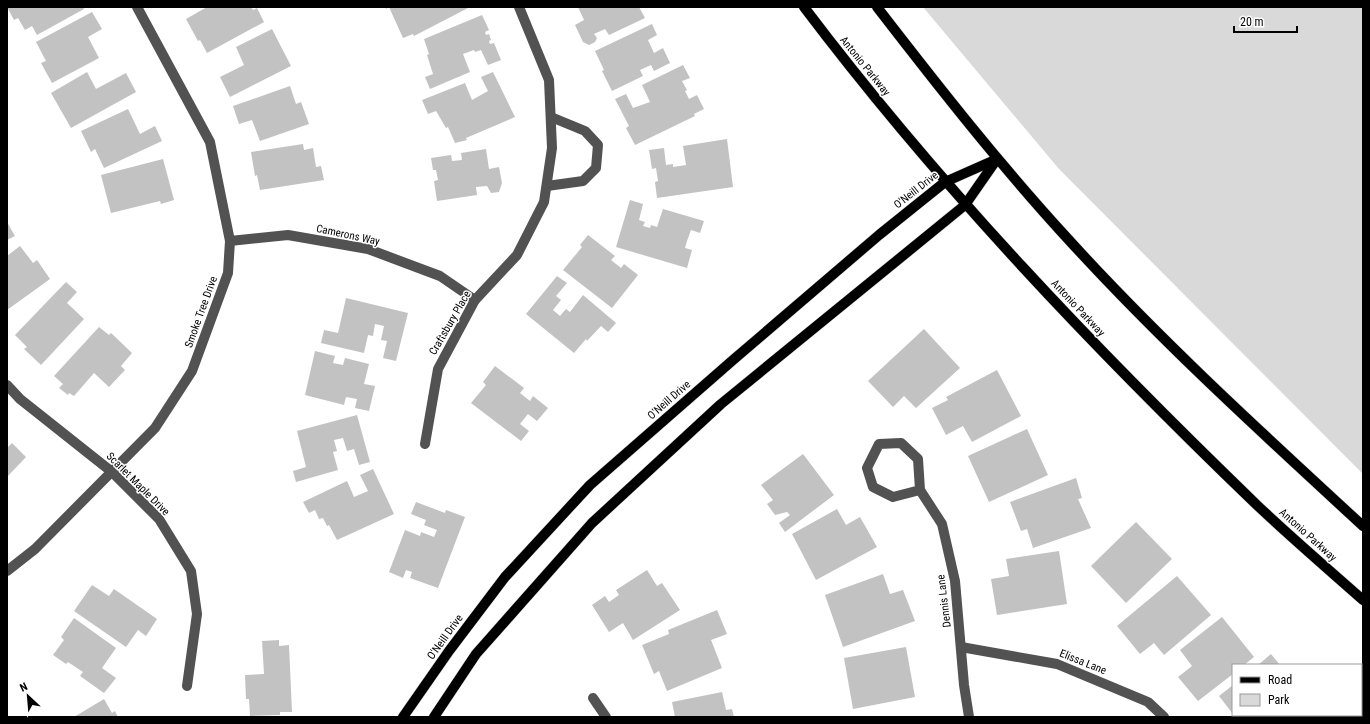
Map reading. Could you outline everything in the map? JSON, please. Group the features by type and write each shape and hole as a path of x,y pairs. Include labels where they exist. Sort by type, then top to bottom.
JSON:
{"main road":[{"name":"Antonio Parkway","path":"804,7 878,101 945,182 1092,340 1261,509 1363,600"},
{"path":"877,7 997,159 1068,239 1133,308 1250,423 1363,526"},
{"name":"O'Neill Drive","path":"403,717 449,651 506,577 590,485 733,360 945,182 997,159"},
{"path":"434,717 476,654 592,523 721,404 965,205 997,159"}],"street":[{"name":"Smoke Tree Drive","path":"7,571 34,548 155,428 192,371 228,273 230,241 210,142 137,7"},
{"name":"Craftsbury Place","path":"425,444 438,369 475,300 517,255 544,202 552,148 549,80 519,7"},
{"path":"547,186 583,180 596,168 598,145 585,131 551,117"},
{"name":"Camerons Way","path":"230,241 288,235 368,249 440,276 475,300"},
{"name":"Scarlet Maple Drive","path":"7,385 20,399 112,472 159,519 191,571 197,614 187,686"},
{"path":"7,400 20,399"},
{"name":"Dennis Lane","path":"920,490 893,497 874,487 867,468 879,444 902,443 918,458 920,490 942,524 955,581 964,684 969,717"},
{"name":"Elissa Lane","path":"961,647 1057,664 1148,702 1164,717"},
{"path":"593,698 606,717"}],"green space":[{"path":"923,7 1363,7 1363,474 1059,169"}],"building":[{"path":"7,7 83,7 84,9 37,35 32,26 25,30 18,18 14,20"},
{"path":"207,7 251,7 253,10 257,8 264,22 207,53 200,40 198,41 186,19"},
{"path":"389,7 470,7 414,36 413,34 403,38"},
{"path":"578,7 639,7 645,18 609,35 605,29 594,34 597,38 595,42 589,45 583,42 575,25 584,20"},
{"path":"92,12 102,29 88,37 99,58 52,83 41,63 46,61 36,42"},
{"path":"482,15 489,30 485,32 486,35 489,34 491,40 489,41 490,44 494,43 501,60 488,65 481,50 475,52 474,50 463,54 470,72 430,89 425,77 433,74 424,39"},
{"path":"652,24 657,35 648,40 654,53 663,48 670,63 654,71 651,65 640,70 643,76 612,91 602,71 604,70 595,51"},
{"path":"272,29 291,66 230,97 220,77 244,65 236,47"},
{"path":"683,65 690,78 682,81 687,90 685,91 689,99 697,95 704,109 694,114 695,116 635,145 626,128 629,126 615,99 626,94 633,108 650,102 642,85"},
{"path":"87,72 96,89 126,73 136,92 71,128 51,93"},
{"path":"493,72 515,117 466,138 467,140 455,143 448,127 446,128 436,111 428,114 422,100 465,83 472,100 488,91 481,77"},
{"path":"290,86 296,104 301,102 309,124 260,141 252,120 239,124 233,106"},
{"path":"128,109 140,134 155,126 162,141 104,168 95,149 91,152 81,131"},
{"path":"727,139 733,187 657,198 655,182 658,181 656,168 652,169 649,150 664,148 666,165 673,164 673,167 686,165 683,146"},
{"path":"303,144 304,150 313,148 316,167 321,166 324,180 260,190 257,175 255,176 251,152"},
{"path":"486,149 489,169 499,167 502,183 499,192 491,193 487,186 476,187 477,195 437,201 434,181 438,180 436,170 433,170 431,158 451,155 452,161 462,160 461,153"},
{"path":"163,159 174,200 161,204 160,201 111,213 101,175"},
{"path":"630,200 643,204 639,220 645,222 643,226 650,228 651,225 657,227 663,209 704,221 700,233 691,230 687,241 685,248 692,250 687,268 616,247"},
{"path":"7,222 15,236 7,240"},
{"path":"588,235 615,256 611,260 621,268 624,264 638,275 612,308 563,270 582,247 580,245"},
{"path":"20,246 33,263 37,260 50,279 7,310 7,256"},
{"path":"557,276 567,283 556,296 561,300 553,310 560,316 566,309 570,312 583,295 616,323 608,332 601,326 587,341 586,339 574,353 526,314"},
{"path":"66,282 77,292 67,303 84,319 41,365 24,349 27,347 15,335"},
{"path":"346,298 408,313 396,361 383,358 387,341 381,340 384,326 375,324 373,336 368,335 364,353 321,343 324,330 338,333"},
{"path":"99,327 109,335 111,333 132,353 121,366 125,370 109,387 94,373 74,396 69,393 68,395 59,388 63,384 54,376"},
{"path":"924,329 960,368 916,408 904,396 893,407 868,381"},
{"path":"315,351 335,356 333,363 343,365 345,358 369,364 364,384 375,386 369,411 355,408 357,399 346,397 344,405 305,395"},
{"path":"495,366 524,388 520,393 530,401 533,396 548,408 537,421 528,414 520,424 529,431 521,441 471,403 486,385 483,382"},
{"path":"997,370 1021,416 972,442 963,426 946,435 932,408 948,400 946,397"},
{"path":"357,415 370,462 359,465 354,449 347,451 343,438 334,440 337,451 333,452 338,470 296,482 293,471 306,467 297,431"},
{"path":"1027,429 1048,475 989,502 968,456"},
{"path":"12,443 26,457 7,477 7,448"},
{"path":"803,454 834,495 785,532 779,523 790,515 787,512 775,515 767,504 773,500 761,485"},
{"path":"373,469 394,514 337,540 329,525 327,526 323,518 319,519 315,510 309,513 303,502 347,481 354,497 368,491 360,475"},
{"path":"1076,478 1082,498 1078,499 1091,528 1033,548 1027,529 1021,531 1010,502"},
{"path":"416,502 445,513 446,510 465,517 438,588 410,578 412,572 406,570 403,578 389,572 405,530 420,536 421,532 434,537 437,530 424,525 426,520 411,514"},
{"path":"837,509 846,525 860,517 877,547 816,580 792,534"},
{"path":"1136,522 1172,559 1126,603 1091,566"},
{"path":"1059,551 1067,604 997,615 991,579 1009,576 1006,559"},
{"path":"647,570 657,586 662,583 680,610 633,640 623,623 609,632 592,605 605,596 609,602 619,595 616,590"},
{"path":"883,574 890,594 903,590 915,621 843,647 825,595"},
{"path":"1177,576 1211,615 1164,655 1154,643 1140,654 1117,626"},
{"path":"92,585 109,596 114,589 157,619 146,636 138,630 126,647 74,611"},
{"path":"717,610 727,634 711,640 722,668 667,691 659,671 654,674 642,645 669,634 668,630"},
{"path":"1222,617 1254,657 1245,664 1232,664 1232,675 1198,701 1178,677 1192,666 1180,650"},
{"path":"74,618 116,648 102,668 116,678 104,693 80,676 83,672 68,662 66,664 53,655 64,640 61,637"},
{"path":"279,640 279,646 289,645 292,712 280,712 280,715 250,716 249,699 246,699 245,675 264,674 262,641"},
{"path":"906,647 915,697 853,709 844,658"},
{"path":"1271,654 1279,664 1259,664"},
{"path":"1232,686 1232,713 1219,696"},
{"path":"722,692 726,710 732,709 734,717 675,717 672,702"},
{"path":"104,699 112,713 115,711 118,717 74,717"},
{"path":"1234,716 1274,716 1273,717"},
{"path":"1328,716 1329,717 1286,717"}]}
